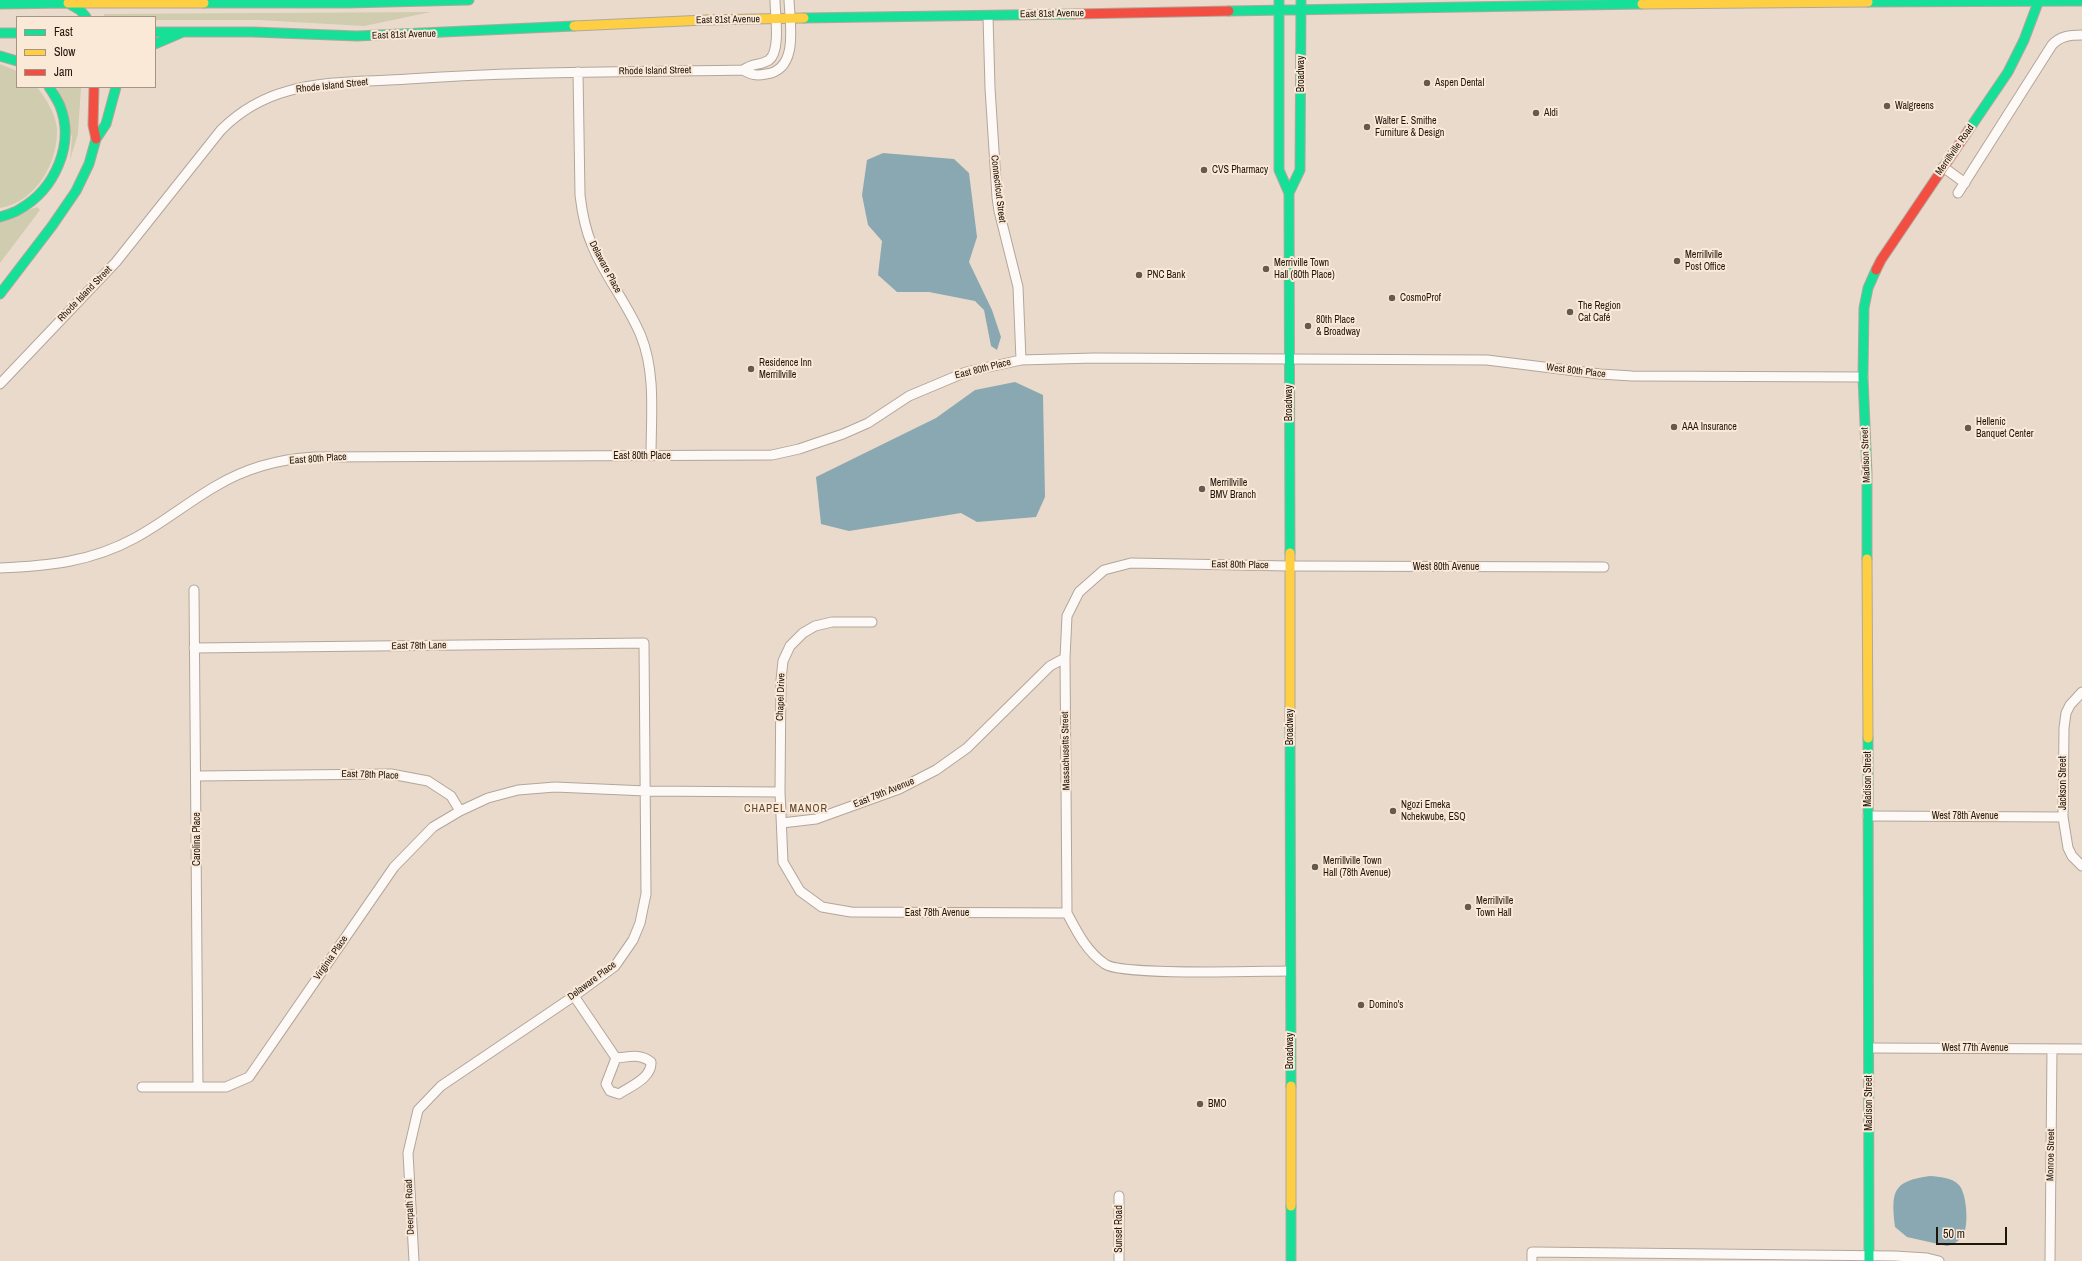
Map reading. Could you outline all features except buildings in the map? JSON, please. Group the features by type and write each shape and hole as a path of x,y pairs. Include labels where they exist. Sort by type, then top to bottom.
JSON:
{"main road":[{"path":"0,4 348,3 469,0"},
{"name":"Broadway","path":"1279,0 1279,170 1289,193 1288,359 1291,1261"},
{"name":"Broadway","path":"1289,193 1300,170 1301,0"},
{"name":"East 81st Avenue","path":"156,32 357,36 439,34 621,23 790,19 1672,3 2039,0 2082,1"},
{"name":"Merrillville Road","path":"1865,298 1871,277 1880,260 2008,72 2024,40 2039,0"},
{"path":"68,3 80,10 85,16"},
{"path":"156,44 183,32"},
{"path":"0,33 16,33"},
{"path":"0,56 16,61"},
{"path":"0,216 18,211 29,204 48,186 60,164 63,152 64,126 56,100 49,88"},
{"path":"94,88 93,125 96,139"},
{"path":"0,294 72,198 86,172 96,139 106,124 116,88"},
{"name":"Madison Street","path":"1865,298 1863,377 1867,472 1869,1259"}],"street":[{"name":"Rhode Island Street","path":"0,384 116,262 221,130 238,114 258,102 288,90 316,85 458,76 578,72 743,70 752,64 768,61 774,55 776,47 775,0"},
{"name":"Rhode Island Street","path":"743,70 752,76 777,72 784,65 790,51 790,0"},
{"name":"Connecticut Street","path":"988,16 990,88 997,197 1018,288 1021,360"},
{"path":"1958,193 2052,45 2057,39 2065,36 2082,35"},
{"name":"Delaware Place","path":"578,72 580,195 583,216 592,247 625,305 645,348 650,378 651,456"},
{"path":"1943,167 1965,182"},
{"name":"East 80th Place","path":"0,568 56,565 108,550 135,538 229,479 256,468 301,458 761,456 800,449 868,423 909,396 939,382 966,372 1021,360 1094,358 1288,359"},
{"name":"West 80th Place","path":"1288,359 1487,360 1600,374 1632,376 1863,377"},
{"name":"East 80th Place","path":"1080,592 1104,570 1131,563 1289,566"},
{"name":"West 80th Avenue","path":"1289,566 1604,567"},
{"name":"Carolina Place","path":"194,590 197,776 198,1087"},
{"name":"Massachusetts Street","path":"1067,913 1065,658 1067,616 1080,592"},
{"name":"Chapel Drive","path":"780,792 781,680 784,661 790,646 803,634 815,626 832,622 872,622"},
{"name":"Delaware Place","path":"408,1153 418,1110 441,1086 574,996 615,966 633,940 640,923 646,894 644,644"},
{"name":"East 78th Lane","path":"194,648 644,644"},
{"name":"East 79th Avenue","path":"782,824 816,819 899,789 936,770 967,748 1050,666 1065,658"},
{"name":"Jackson Street","path":"2079,694 2066,713 2064,728 2063,817 2068,848 2072,856 2082,866"},
{"name":"East 78th Place","path":"197,776 391,774 428,781 451,796 460,811"},
{"path":"460,811 488,798 518,790 555,787 646,791 780,792"},
{"name":"East 78th Avenue","path":"780,792 783,862 800,892 822,906 851,912 1067,913"},
{"name":"Virginia Place","path":"142,1087 226,1087 249,1077 394,867 433,827 460,811"},
{"name":"West 78th Avenue","path":"1868,816 2063,817"},
{"path":"1067,913 1082,941 1106,965 1136,971 1290,971"},
{"path":"574,996 616,1058"},
{"name":"West 77th Avenue","path":"1869,1048 2082,1049"},
{"name":"Monroe Street","path":"2050,1261 2052,1049"},
{"path":"638,1056 645,1057 651,1062 651,1069 647,1075 619,1094 610,1091 606,1084 616,1058 638,1056"},
{"name":"Deerpath Road","path":"408,1153 414,1261"},
{"name":"Sunset Road","path":"1119,1196 1119,1261"},
{"path":"1532,1257 1927,1258 1939,1261"}],"shaded area":[{"path":"431,12 364,26 259,20 156,20 156,16 104,16 104,14"},
{"path":"0,64 16,71 16,88 38,88 53,112 57,129 54,155 42,179 24,198 13,204 0,208"},
{"path":"57,88 81,88 78,134 70,160 72,137"},
{"path":"37,207 40,210 0,263 0,221"}],"water":[{"path":"883,153 954,159 969,173 977,237 969,262 992,310 1001,337 997,350 991,346 984,310 975,301 929,292 897,292 878,275 882,241 868,225 862,195 867,160"},
{"path":"1015,382 1043,395 1045,497 1036,517 977,522 961,513 849,531 821,524 816,477 936,418 975,390"},
{"path":"1930,1176 1952,1180 1962,1189 1966,1210 1966,1225 1963,1236 1954,1244 1947,1246 1907,1237 1895,1227 1893,1205 1897,1190 1901,1185 1908,1181"}],"traffic: fast":[{"path":"204,3 348,3 469,0"},
{"path":"1279,0 1279,170 1289,193 1290,553"},
{"path":"1289,193 1300,170 1301,0"},
{"path":"1968,131 2008,72 2024,40 2039,0"},
{"path":"1868,2 2082,1"},
{"path":"0,4 68,3 80,10 85,16"},
{"path":"1229,11 1642,4"},
{"path":"804,18 1074,14"},
{"path":"156,32 253,32 357,36 574,26"},
{"path":"156,44 183,32"},
{"path":"0,33 16,33"},
{"path":"0,56 16,61"},
{"path":"0,217 15,212 32,200 43,190 52,178 59,164 65,135 64,121 60,106 50,88"},
{"path":"0,294 52,226 76,191 89,164 96,139 106,124 116,88"},
{"path":"1867,559 1867,473 1863,377 1864,308 1868,288 1876,270"},
{"path":"1290,728 1291,1086"},
{"path":"1868,738 1869,1261"},
{"path":"1291,1206 1291,1261"}],"traffic: slow":[{"path":"1642,4 1868,2"},
{"path":"68,3 204,3"},
{"path":"574,26 706,20 804,18"},
{"path":"1290,553 1290,728"},
{"path":"1867,559 1868,738"},
{"path":"1291,1086 1291,1206"}],"traffic: jam":[{"path":"1074,14 1229,11"},
{"path":"94,88 93,125 96,139"},
{"path":"1876,270 1881,260 1968,131"}],"place":[{"name":"Aspen Dental","path":"1427,83"},
{"name":"Walgreens","path":"1887,106"},
{"name":"Aldi","path":"1536,113"},
{"name":"Walter E. Smithe Furniture & Design","path":"1367,127"},
{"name":"CVS Pharmacy","path":"1204,170"},
{"name":"Merrillville Post Office","path":"1677,261"},
{"name":"Merriville Town Hall (80th Place)","path":"1266,269"},
{"name":"PNC Bank","path":"1139,275"},
{"name":"CosmoProf","path":"1392,298"},
{"name":"The Region Cat Café","path":"1570,312"},
{"name":"80th Place & Broadway","path":"1308,326"},
{"name":"Residence Inn Merrillville","path":"751,369"},
{"name":"AAA Insurance","path":"1674,427"},
{"name":"Hellenic Banquet Center","path":"1968,428"},
{"name":"Merrillville BMV Branch","path":"1202,489"},
{"name":"Ngozi Emeka Nchekwube, ESQ","path":"1393,811"},
{"name":"Merrillville Town Hall (78th Avenue)","path":"1315,867"},
{"name":"Merrillville Town Hall","path":"1468,907"},
{"name":"Domino's","path":"1361,1005"},
{"name":"BMO","path":"1200,1104"}],"district":[{"name":"CHAPEL MANOR","path":"786,809"}]}
